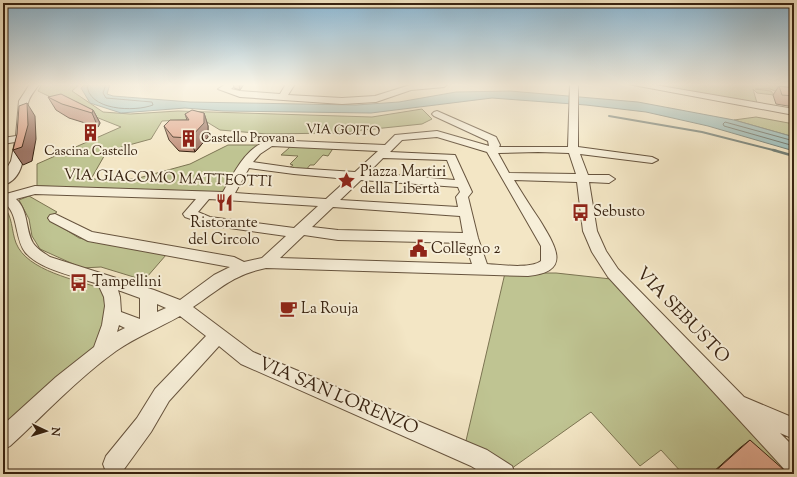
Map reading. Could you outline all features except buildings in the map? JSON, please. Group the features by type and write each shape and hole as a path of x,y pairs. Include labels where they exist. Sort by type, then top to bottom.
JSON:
{"street":[{"path":"3,181 12,174 8,168 21,138 24,106"},
{"name":"VIA SEBUSTO","path":"574,106 573,150 581,169 590,231 599,252 613,273 794,461"},
{"path":"760,106 794,112"},
{"path":"437,114 492,139 496,145 492,150"},
{"path":"266,263 399,138 431,133 492,150 538,148 573,150 609,153 652,160"},
{"path":"3,142 21,138"},
{"name":"VIA GOITO","path":"226,196 246,164 260,148 270,143 451,157 464,184"},
{"path":"3,439 102,351 146,325 181,307 226,274 241,268 266,263 540,270 547,266 551,256 542,235 493,155 492,150"},
{"path":"246,164 294,171 464,184 466,192 462,197 465,212 471,238 481,268"},
{"path":"506,176 609,179"},
{"name":"VIA GIACOMO MATTEOTTI","path":"5,197 35,190 206,195 465,212"},
{"path":"206,195 190,214 208,221 338,235 471,238"},
{"name":"VIA SAN LORENZO","path":"5,197 16,206 21,219 25,240 33,252 45,261 148,294 181,307 247,358 269,369 479,458 504,474"},
{"path":"55,218 88,236 234,262 241,268"},
{"path":"102,351 112,316 112,293 110,287 104,281"},
{"path":"146,325 148,294"},
{"path":"112,316 146,325"},
{"path":"114,464 144,424 162,395 217,336"},
{"path":"737,403 794,429"}],"green space":[{"path":"69,106 95,106 103,112 130,114 178,111 372,117 422,109 432,119 422,124 335,133 267,134 220,130 202,119 162,121 151,139 107,151 91,179 135,179 190,164 228,145 257,145 223,192 37,186 37,164 121,127"},
{"path":"756,117 794,124 794,137 734,120"},
{"path":"291,145 334,147 328,156 323,155 314,165 310,165 306,170 289,168 293,165 290,164 298,156 281,155"},
{"path":"29,196 57,212 47,218 79,238 166,255 140,285 135,284 137,278 101,267 82,268 40,249 32,236 29,219 19,200"},
{"path":"3,206 9,214 14,238 22,253 31,261 54,273 103,289 106,316 97,345 3,427"},
{"path":"505,273 556,273 611,279 781,463 775,474 741,447 711,474 683,474 661,450 640,466 591,412 508,471 465,445"}],"water":[{"path":"100,106 425,106 371,113 223,111 185,108 121,113"},
{"path":"597,106 661,106 734,120 794,137 794,151 708,126 646,112"}],"waterway":[{"path":"609,116 702,132 777,151"},
{"path":"773,150 794,156"}],"place":[{"name":"Cascina Castello","path":"91,133"},
{"name":"Castello Provana","path":"188,139"},
{"name":"Piazza Martiri della Libertà","path":"347,181"},
{"name":"Ristorante del Circolo","path":"224,202"},
{"name":"Sebusto","path":"580,212"},
{"name":"Collegno 2","path":"418,249"},
{"name":"Tampellini","path":"79,282"},
{"name":"La Rouja","path":"288,309"}]}
